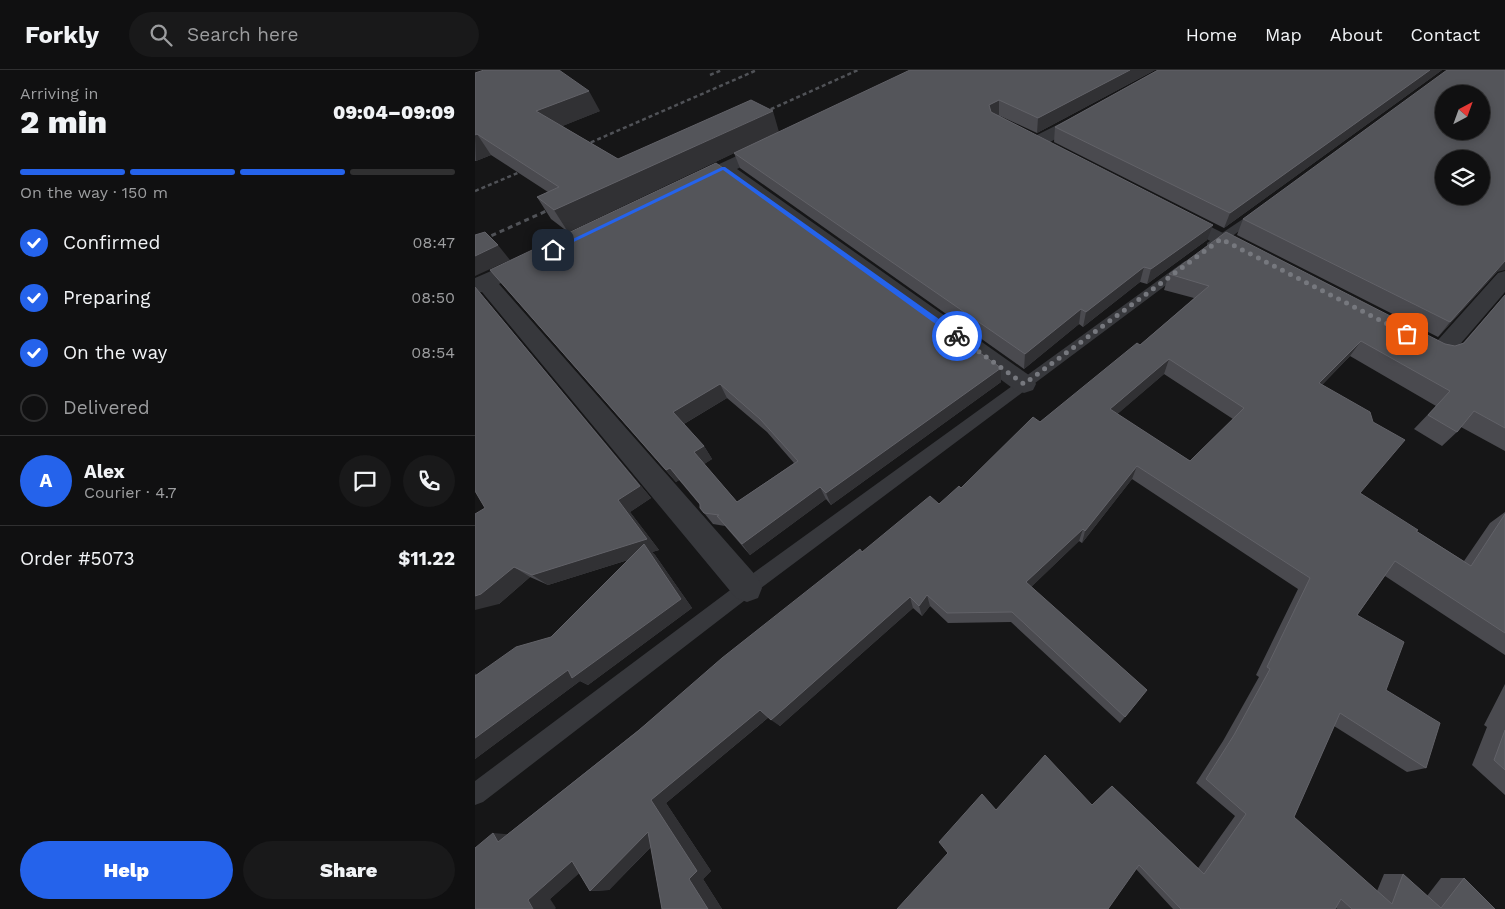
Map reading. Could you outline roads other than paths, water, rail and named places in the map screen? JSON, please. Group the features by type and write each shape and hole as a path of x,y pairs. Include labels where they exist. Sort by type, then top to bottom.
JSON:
{"street":[{"path":"1055,151 1029,138 1104,106"},
{"path":"679,189 783,139"},
{"path":"723,168 1024,384"},
{"path":"1160,207 1274,266"},
{"path":"547,252 480,284 747,588"},
{"path":"1397,329 1441,351 1505,278"}],"lane":[{"path":"475,794 747,588 1269,204"}],"railway":[{"path":"710,75 722,70"},
{"path":"578,148 757,70"},
{"path":"758,115 858,70"},
{"path":"475,191 532,167"},
{"path":"550,210 558,206"},
{"path":"475,243 553,208"}]}
